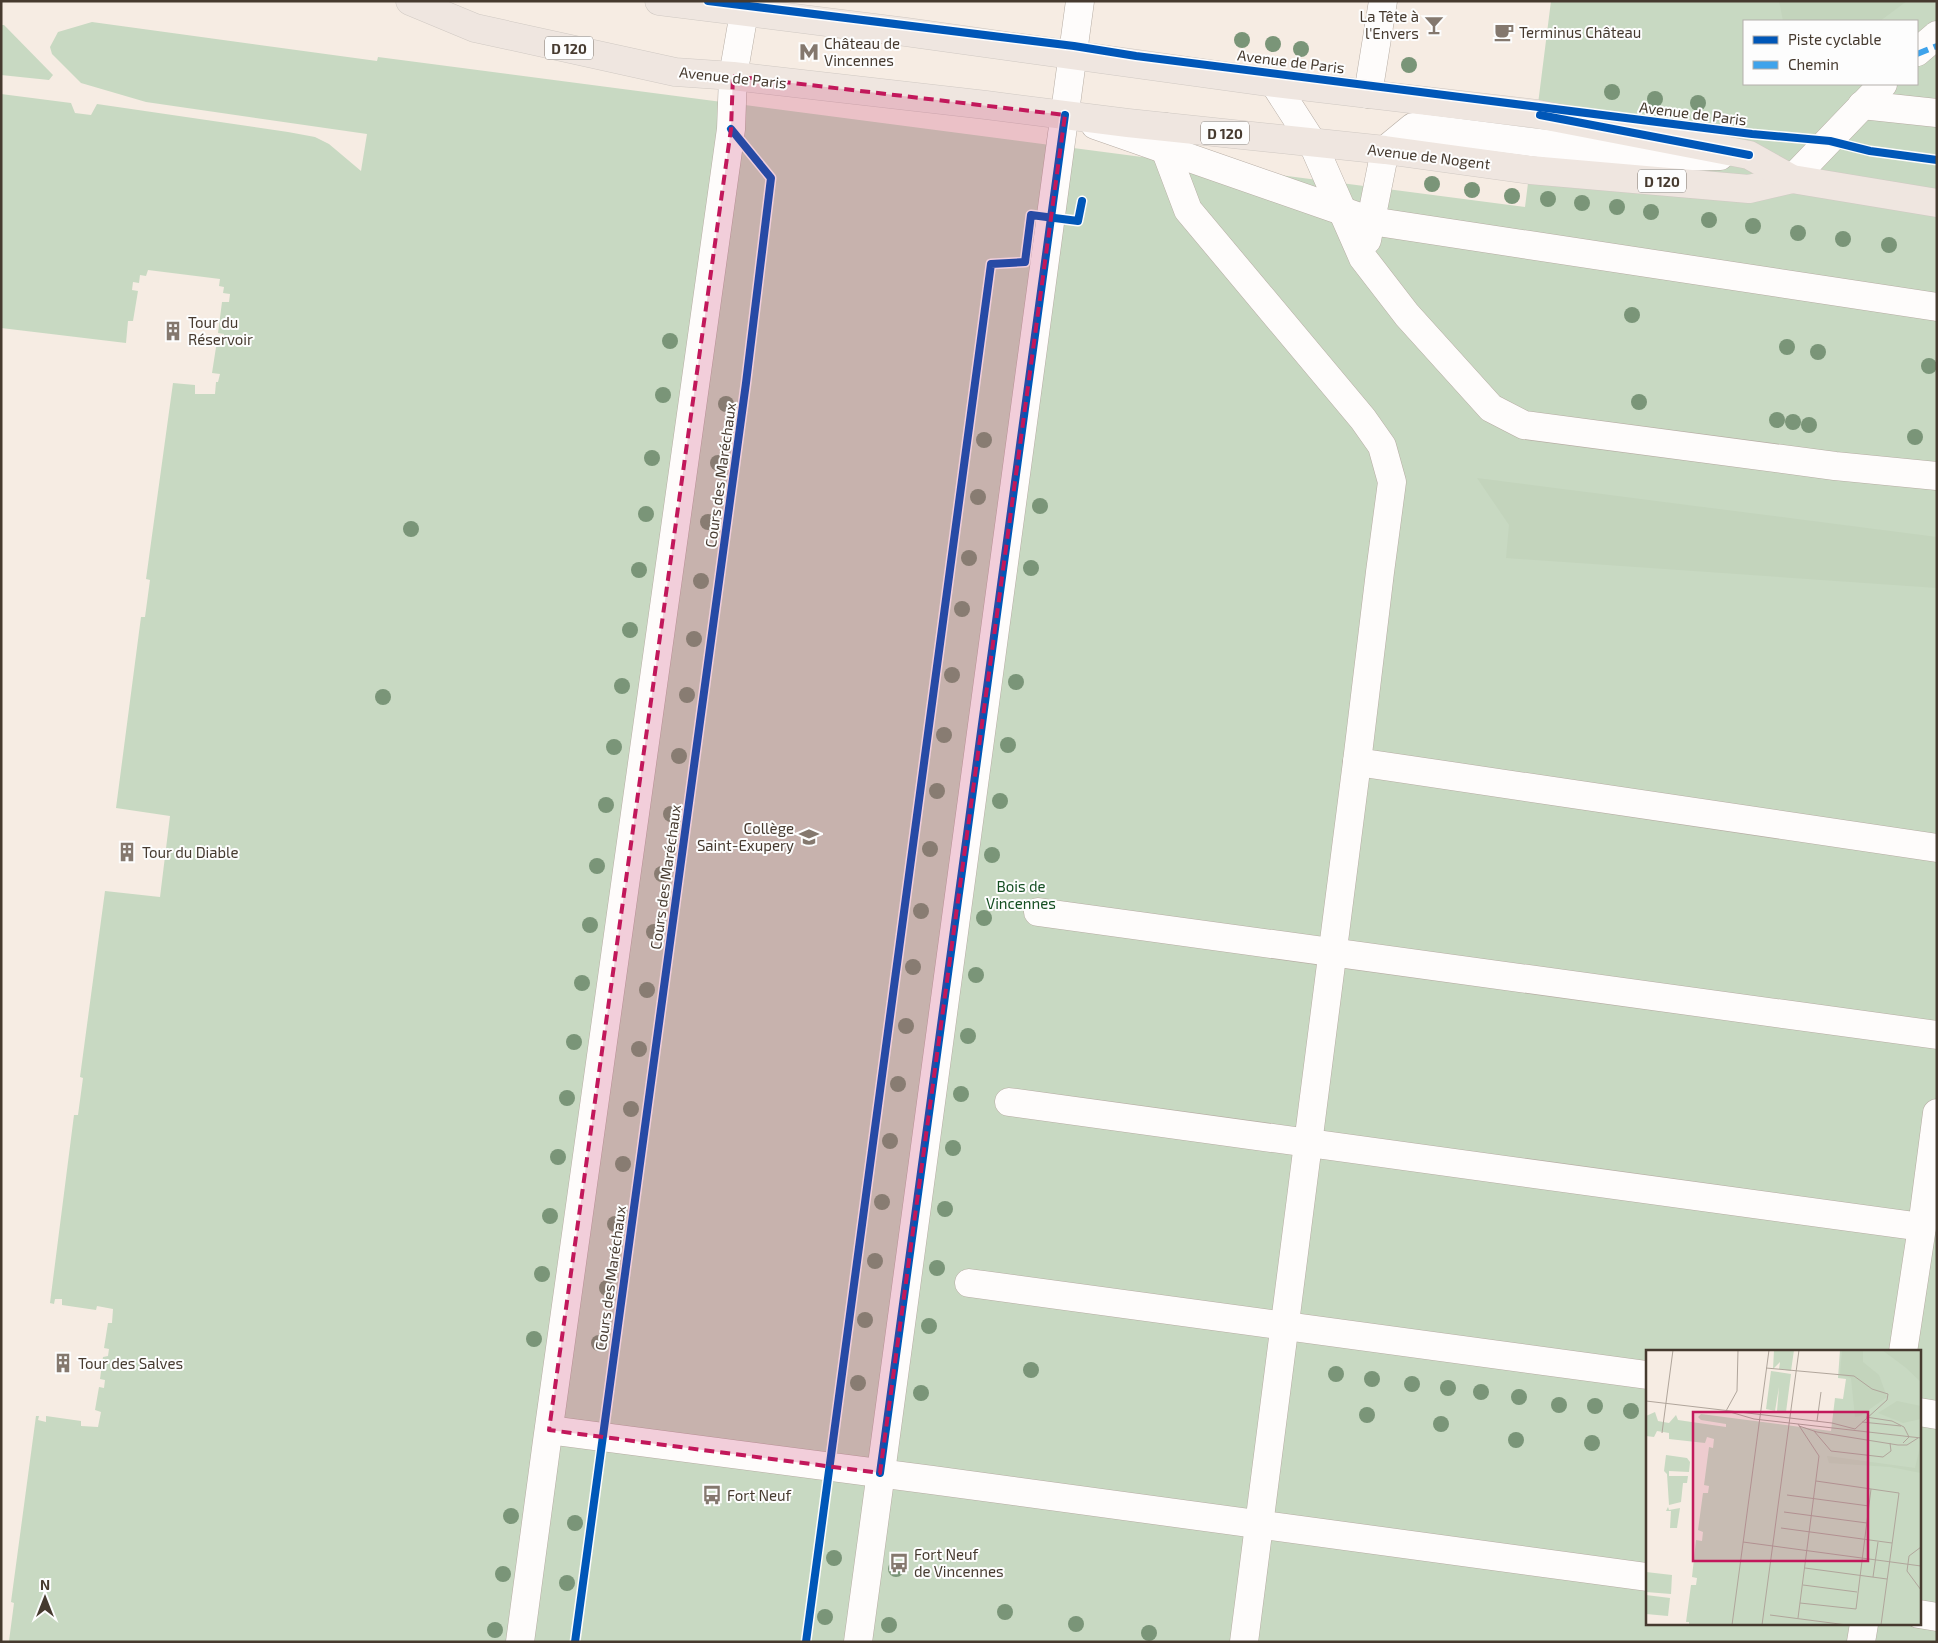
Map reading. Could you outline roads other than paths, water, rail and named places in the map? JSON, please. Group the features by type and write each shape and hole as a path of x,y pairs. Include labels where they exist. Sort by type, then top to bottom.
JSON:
{"main road":[{"name":"Avenue de Paris","path":"410,1 475,28 676,72 734,76 1065,115"},
{"name":"D 120","path":"659,1 745,7 1073,55"},
{"name":"Avenue de Nogent","path":"1073,55 1274,83 1537,114 1749,155 1792,179 1937,203"},
{"name":"Avenue de Nogent","path":"1065,115 1165,138 1312,142 1530,170 1749,189 1792,179"}],"street":[{"path":"858,1642 1080,1"},
{"path":"1368,94 1383,1"},
{"path":"520,1642 731,129 734,76 745,7"},
{"path":"1918,51 1937,35"},
{"path":"1918,56 1937,59"},
{"path":"1274,83 1312,142 1363,258 1407,315 1491,408 1524,425 1834,466 1937,476"},
{"path":"1792,179 1882,85"},
{"path":"1862,105 1937,113"},
{"path":"1363,258 1385,150 1413,127 1650,157 1749,155"},
{"path":"1165,138 1342,211 1371,221 1937,307"},
{"path":"1165,138 1188,210 1348,399 1382,446 1392,482 1244,1642"},
{"path":"1357,762 1937,848"},
{"path":"1038,912 1937,1035"},
{"path":"1009,1102 1922,1227"},
{"path":"1903,1350 1937,1113"},
{"path":"969,1283 1646,1375"},
{"path":"1920,1412 1937,1415"},
{"path":"549,1430 1646,1577"},
{"path":"1920,1614 1937,1617"},
{"path":"1861,1642 1864,1626"}],"place":[{"name":"La Tête à l'Envers","path":"1434,25"},
{"name":"Terminus Château","path":"1504,32"},
{"name":"Château de Vincennes","path":"809,52"},
{"name":"Tour du Réservoir","path":"173,331"},
{"name":"Collège Saint-Exupery","path":"809,837"},
{"name":"Tour du Diable","path":"127,852"},
{"name":"Tour des Salves","path":"63,1363"},
{"name":"Fort Neuf","path":"712,1495"},
{"name":"Fort Neuf de Vincennes","path":"899,1563"}],"park label":[{"name":"Bois de Vincennes","path":"1021,894"}]}
